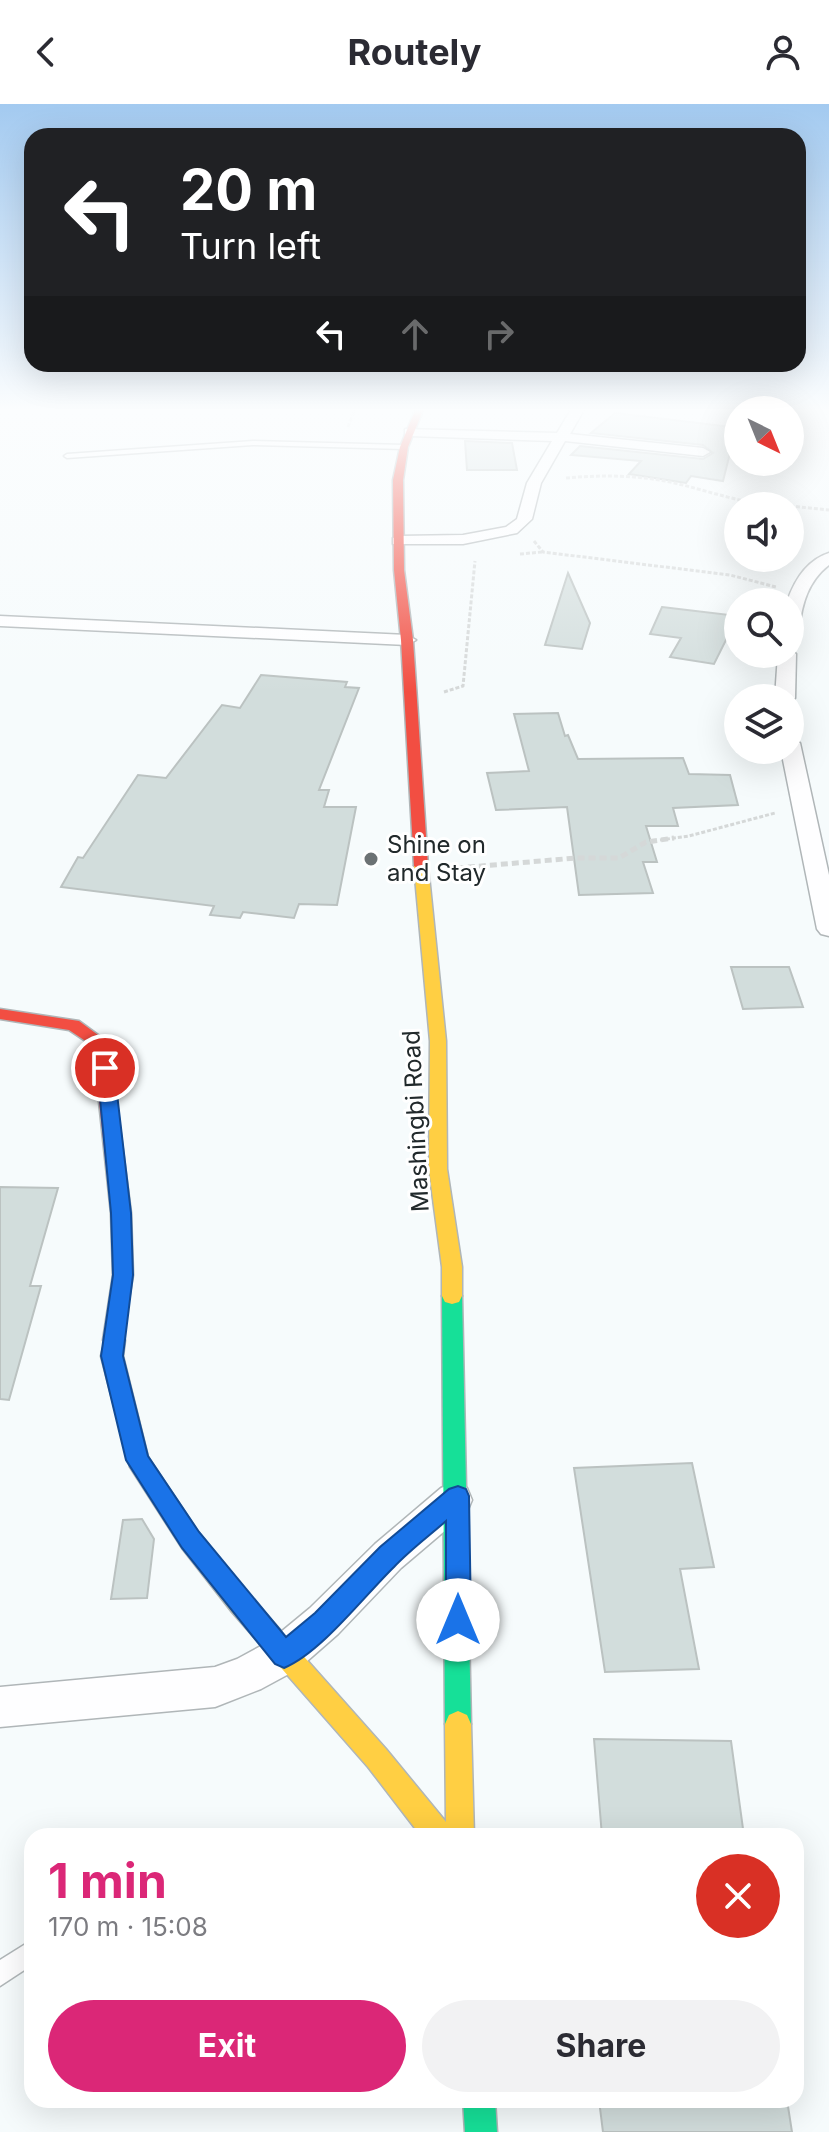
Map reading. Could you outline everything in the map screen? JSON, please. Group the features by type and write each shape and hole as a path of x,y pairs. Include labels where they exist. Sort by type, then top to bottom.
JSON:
{"main road":[{"name":"Mashingbi Road","path":"398,503 421,872 438,1041 438,1169 452,1267 458,1496 460,1828"},
{"path":"0,1014 73,1025 101,1043 121,1213 123,1275 112,1356 138,1460 190,1540 284,1655 377,1758 433,1828"},
{"path":"480,2108 481,2132"}],"street":[{"path":"399,541 476,538 508,531 520,525 531,503"},
{"path":"801,588 810,569 829,558"},
{"path":"0,621 407,640"},
{"path":"794,764 829,929"},
{"path":"0,1707 215,1687 247,1675 284,1655 324,1621 388,1556 458,1496"}],"lane":[{"path":"0,1974 24,1957"}],"path":[{"path":"804,507 829,510"},
{"path":"520,525 543,552"},
{"path":"519,554 543,552 730,575 780,588"},
{"path":"413,703 463,686 474,561 484,558"},
{"path":"421,872 576,858 619,858 646,842 689,836 803,806"}],"building":[{"path":"568,573 590,623 582,649 545,645"},
{"path":"662,607 724,614 724,644 714,664 670,657 681,638 650,634"},
{"path":"261,675 347,682 345,687 359,688 319,790 329,790 324,807 356,807 337,905 299,904 294,918 243,912 240,918 210,915 214,906 61,887 78,857 83,858 138,775 166,778 222,705 240,708"},
{"path":"558,713 565,736 568,735 578,759 683,758 689,774 730,775 738,805 673,808 678,826 646,826 657,862 643,862 653,893 579,895 567,807 496,810 487,773 529,771 514,714"},
{"path":"731,967 789,967 803,1007 743,1009"},
{"path":"0,1187 58,1188 30,1286 41,1286 9,1400 0,1399"},
{"path":"692,1463 714,1567 680,1569 699,1669 605,1672 574,1468"},
{"path":"142,1519 154,1539 147,1598 111,1599 123,1520"},
{"path":"594,1739 731,1741 743,1828 601,1828"},
{"path":"600,2108 788,2108 792,2132 603,2132"}],"traffic: fast":[{"path":"452,1296 458,1724"},
{"path":"480,2108 481,2132"}],"traffic: slow":[{"path":"421,866 438,1041 438,1169 452,1267 452,1296"},
{"path":"114,1340 112,1356 138,1460 190,1540 241,1604 377,1758 433,1828"},
{"path":"458,1724 460,1828"}],"traffic: jam":[{"path":"398,503 399,570 407,640 421,866"},
{"path":"0,1014 73,1025 101,1043 121,1213 123,1275 114,1340"}],"place":[{"name":"Shine on and Stay","path":"371,859"}],"route":[{"path":"105,1068 121,1213 123,1275 112,1356 138,1460 190,1540 284,1655 324,1621 388,1556 458,1496 458,1620"}]}
